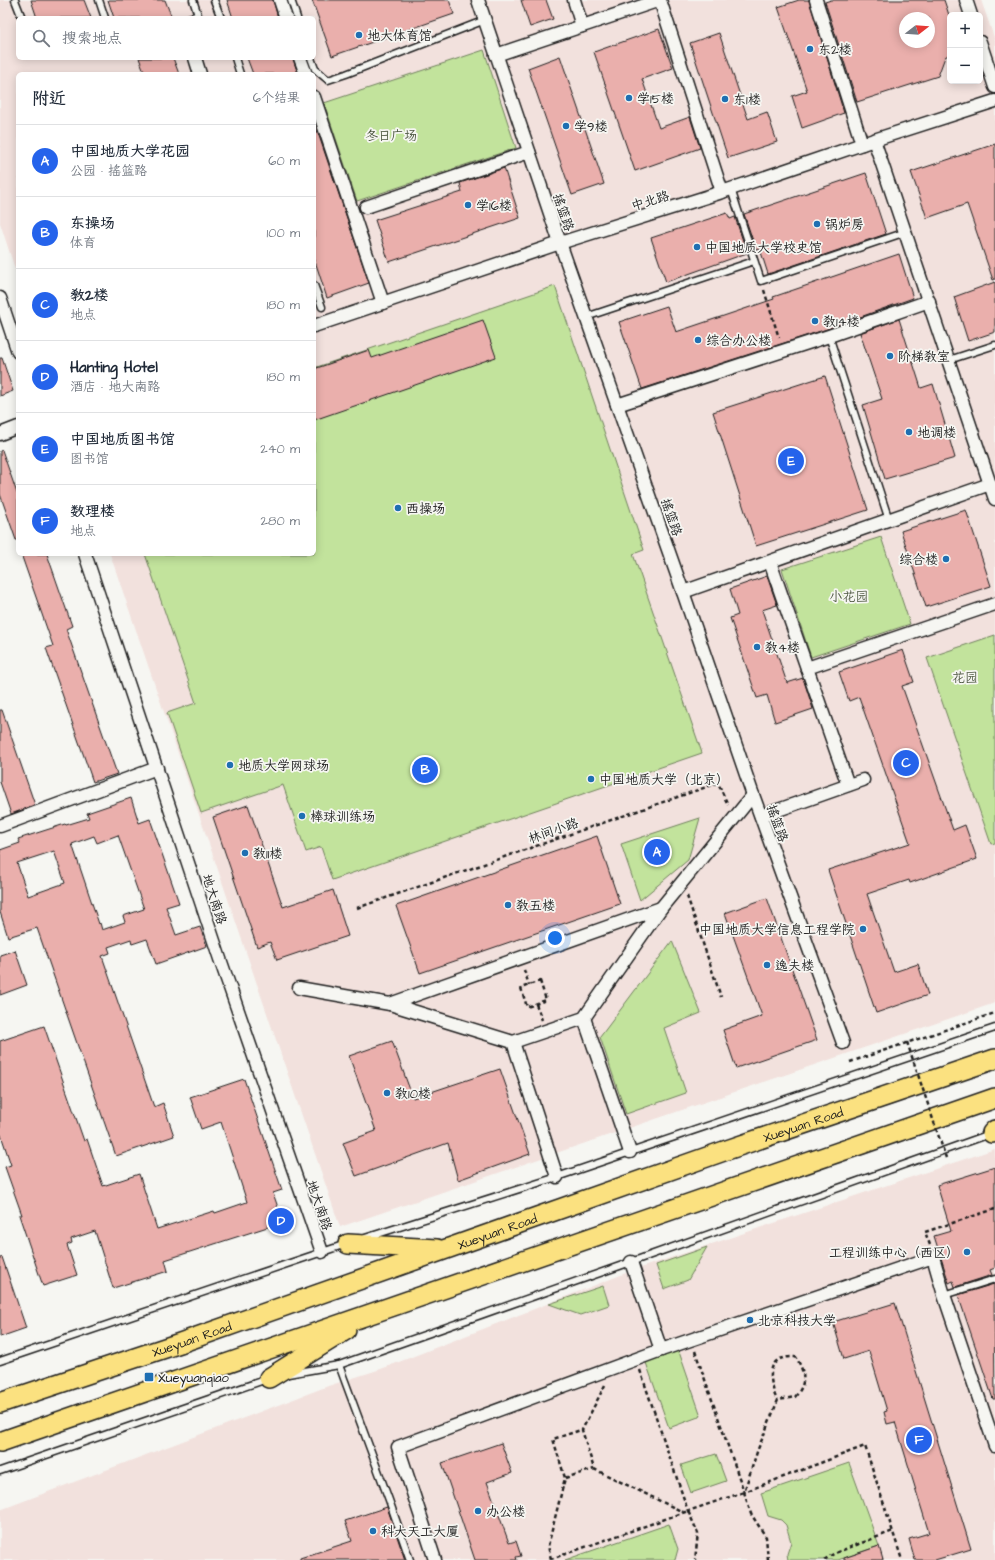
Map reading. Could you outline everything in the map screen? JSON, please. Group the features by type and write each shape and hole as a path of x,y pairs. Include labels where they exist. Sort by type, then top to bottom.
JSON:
{"main road":[{"name":"Xueyuan Road","path":"0,1403 180,1343 737,1146 995,1059"},
{"path":"0,1442 191,1374 374,1313 995,1098"},
{"path":"348,1244 446,1250"},
{"path":"269,1378 374,1313"}],"street":[{"path":"280,0 285,16"},
{"name":"摇篮路","path":"478,0 586,318 753,795 843,1043"},
{"path":"574,0 582,26"},
{"path":"496,55 660,0 726,190"},
{"path":"816,0 862,144"},
{"path":"966,0 970,12"},
{"path":"982,48 995,87"},
{"path":"196,60 199,72"},
{"path":"301,60 305,72"},
{"name":"中北路","path":"316,325 560,243 995,101"},
{"path":"316,110 318,124 383,303"},
{"path":"874,140 995,499"},
{"path":"366,207 529,152"},
{"path":"0,298 16,346"},
{"path":"617,405 829,336 929,301"},
{"path":"0,434 16,428"},
{"path":"683,592 990,484"},
{"name":"地大南路","path":"86,556 218,952 322,1252"},
{"path":"770,562 848,785"},
{"path":"807,668 995,604"},
{"path":"0,826 157,768"},
{"path":"761,816 863,780"},
{"path":"299,988 390,1004 513,1042 584,1018 661,908 753,795"},
{"path":"390,1004 661,908"},
{"path":"584,1018 630,1152"},
{"path":"513,1042 557,1177"},
{"path":"435,1560 398,1447 661,1350 692,1341 934,1257 944,1296 995,1446"},
{"path":"631,1262 661,1350"}],"lane":[{"path":"15,0 21,16"},
{"path":"99,0 104,16"},
{"path":"193,0 198,15 195,16"},
{"path":"214,0 220,16"},
{"path":"291,0 296,16"},
{"path":"312,60 315,69 328,80 485,20"},
{"path":"236,60 239,72"},
{"path":"726,190 761,282 906,232"},
{"path":"586,318 754,261"},
{"path":"316,290 322,307"},
{"path":"829,336 889,520"},
{"path":"949,360 995,345"},
{"path":"0,1361 322,1252 557,1177 995,1028"},
{"path":"0,1471 269,1378 339,1364 631,1262 994,1132"},
{"path":"944,1296 995,1279"},
{"path":"339,1364 410,1560"}],"path":[{"path":"761,282 784,351"},
{"name":"林间小路","path":"356,908 718,783 734,818"},
{"path":"682,882 721,996"},
{"path":"540,981 546,1000 527,1007 521,988 529,985 540,981"},
{"path":"850,1062 995,1013"},
{"path":"907,1042 946,1158"},
{"path":"934,1257 925,1232 995,1209"},
{"path":"692,1341 751,1514 766,1537 768,1560"},
{"path":"786,1356 796,1357 800,1364 804,1380 802,1389 795,1397 778,1400 775,1396 771,1371 775,1362 786,1356"},
{"path":"637,1360 688,1511 698,1533 695,1560"},
{"path":"594,1469 582,1430 600,1393 618,1367"},
{"path":"744,1492 758,1449 778,1400"},
{"path":"582,1430 553,1439 565,1478 548,1546 551,1559 744,1492 865,1446 902,1560"},
{"path":"565,1478 594,1469 683,1512"},
{"path":"824,1560 835,1552 893,1531"}],"shaded area":[{"name":"中国地质大学（北京）","path":"0,0 981,0 995,40 995,1003 340,1227 111,556 316,556 316,72 16,72 16,272 0,223"},
{"name":"北京科技大学","path":"995,1149 995,1560 0,1560 0,1510 331,1385 381,1369 631,1271"}],"green space":[{"name":"冬日广场","path":"484,50 516,148 357,201 324,103"},
{"path":"555,286 644,550 633,554 702,753 332,880 321,847 306,852 283,785 201,813 167,713 196,703 146,556 316,556 316,367"},
{"name":"小花园","path":"881,537 910,624 811,657 782,569"},
{"name":"花园","path":"995,635 995,843 991,844 927,658"},
{"path":"700,818 688,860 640,900 621,844"},
{"path":"672,941 701,1013 664,1028 686,1093 626,1114 600,1037"},
{"path":"707,1247 688,1280 664,1289 656,1265"},
{"path":"603,1286 609,1305 580,1315 549,1304"},
{"path":"677,1346 701,1416 669,1428 644,1357"},
{"path":"716,1454 726,1481 691,1493 681,1465"},
{"path":"849,1463 879,1546 838,1560 788,1560 787,1554 791,1542 786,1525 781,1520 768,1516 761,1493"},
{"path":"669,1524 678,1549 675,1560 565,1560"}],"building":[{"path":"31,0 84,0 90,16 36,16"},
{"path":"108,0 165,0 171,16 113,16"},
{"path":"227,0 273,0 277,16 232,16"},
{"name":"地大体育馆","path":"312,0 449,0 454,14 332,56"},
{"path":"521,0 546,0 553,19 530,27"},
{"name":"东2楼","path":"799,0 809,0 844,113 802,128 792,96 807,91 778,7"},
{"path":"831,0 944,0 948,12 947,56 945,57 938,76 857,102 825,2"},
{"name":"学15楼","path":"659,29 673,68 642,79 659,128 690,117 700,148 635,171 594,52"},
{"name":"东1楼","path":"719,33 748,119 767,112 777,142 728,158 690,43"},
{"name":"学9楼","path":"560,56 604,184 572,195 528,68"},
{"path":"140,60 174,60 178,72 144,72"},
{"path":"248,60 294,60 297,72 252,72"},
{"path":"316,127 369,283 327,298 316,264"},
{"path":"995,144 995,279 993,280 967,204 927,218 911,172"},
{"name":"学16楼","path":"504,168 520,218 389,262 375,220 462,192 460,183"},
{"name":"锅炉房","path":"866,173 886,234 768,274 760,249 756,250 744,214"},
{"name":"中国地质大学校史馆","path":"727,213 730,219 735,217 747,253 666,282 651,238"},
{"path":"899,254 913,298 827,329 642,389 619,322 667,306 676,332 774,299 773,297"},
{"path":"995,282 995,332 968,341 954,297"},
{"name":"地调楼","path":"899,319 921,388 933,384 955,458 885,479 863,405 882,399 860,333"},
{"path":"483,320 496,357 316,419 316,368 369,350 372,358"},
{"path":"0,358 2,358 13,391 0,396"},
{"path":"825,376 868,510 756,546 713,412"},
{"path":"2,450 16,490 16,540 0,494 0,451"},
{"name":"综合楼","path":"966,510 991,586 926,607 901,531"},
{"path":"22,556 48,556 72,626 66,629 117,774 93,782 46,648 53,646"},
{"name":"教4楼","path":"767,576 777,605 762,610 787,683 803,678 813,709 775,722 767,695 757,698 730,618 738,615 730,589"},
{"path":"903,650 914,682 902,686 953,830 965,825 977,859 910,883 909,880 867,894 894,972 918,964 928,995 876,1013 828,870 910,843 859,697 849,701 839,672"},
{"path":"0,710 2,710 35,805 11,814 0,782"},
{"path":"131,798 139,823 150,819 179,903 166,907 176,935 200,927 207,946 156,964 147,939 132,944 131,939 108,947 110,953 102,956 154,1107 163,1103 174,1136 116,1156 37,928 8,937 0,912 0,850 20,843 18,839 89,818 87,813","holes":["118,835 144,909 123,916 125,922 102,930 72,844 94,836 97,843","54,851 65,883 28,896 17,863"]},
{"name":"教11楼","path":"248,805 283,907 333,890 348,936 277,960 270,942 257,947 213,817"},
{"name":"教五楼","path":"597,836 620,904 420,973 396,906"},
{"name":"逸夫楼","path":"767,898 817,1040 736,1068 723,1030 762,1016 725,913"},
{"path":"15,950 27,985 0,995 0,955"},
{"path":"44,1026 84,1141 87,1139 103,1186 139,1174 157,1229 214,1211 215,1213 247,1202 221,1122 201,1129 190,1097 244,1079 282,1190 273,1193 283,1222 165,1260 168,1271 113,1288 95,1231 71,1239 72,1243 67,1245 77,1275 43,1286 19,1215 22,1215 5,1167 11,1165 0,1132 0,1041"},
{"path":"392,1041 413,1098 500,1069 530,1154 458,1180 448,1143 356,1176 343,1143 376,1131 349,1056"},
{"path":"995,1167 995,1268 990,1270 992,1275 955,1287 953,1281 949,1283 934,1236 951,1231 937,1185"},
{"path":"2,1257 26,1328 0,1337 0,1258"},
{"path":"994,1284 995,1399 993,1399 958,1295"},
{"path":"895,1303 971,1549 935,1560 915,1560 909,1539 929,1533 895,1422 887,1424 884,1412 887,1411 869,1351 844,1359 833,1322"},
{"name":"办公楼","path":"501,1443 512,1473 487,1482 509,1543 516,1541 521,1556 516,1557 517,1560 475,1560 442,1463"},
{"name":"科大天工大厦","path":"387,1507 405,1560 300,1560 300,1558 352,1541 345,1521"},
{"path":"879,1546 883,1560 844,1560 844,1558"}],"place":[{"name":"地大体育馆","path":"359,35"},
{"name":"东2楼","path":"810,49"},
{"name":"学15楼","path":"629,98"},
{"name":"东1楼","path":"725,99"},
{"name":"学9楼","path":"566,126"},
{"name":"学16楼","path":"468,205"},
{"name":"锅炉房","path":"817,224"},
{"name":"中国地质大学校史馆","path":"697,247"},
{"name":"教14楼","path":"815,321"},
{"name":"综合办公楼","path":"698,340"},
{"name":"阶梯教室","path":"890,356"},
{"name":"地调楼","path":"909,432"},
{"name":"中国地质图书馆","path":"791,461"},
{"name":"西操场","path":"398,508"},
{"name":"综合楼","path":"946,559"},
{"name":"教4楼","path":"757,647"},
{"name":"教2楼","path":"906,763"},
{"name":"地质大学网球场","path":"230,765"},
{"name":"东操场","path":"425,770"},
{"name":"中国地质大学（北京）","path":"591,779"},
{"name":"棒球训练场","path":"302,816"},
{"name":"中国地质大学花园","path":"657,852"},
{"name":"教11楼","path":"245,853"},
{"name":"教五楼","path":"508,905"},
{"name":"中国地质大学信息工程学院","path":"863,929"},
{"name":"逸夫楼","path":"767,965"},
{"name":"教10楼","path":"387,1093"},
{"name":"Hanting Hotel","path":"281,1221"},
{"name":"工程训练中心（西区）","path":"967,1252"},
{"name":"北京科技大学","path":"750,1320"},
{"name":"Xueyuanqiao","path":"149,1377"},
{"name":"数理楼","path":"919,1440"},
{"name":"办公楼","path":"478,1511"},
{"name":"科大天工大厦","path":"373,1531"}]}
